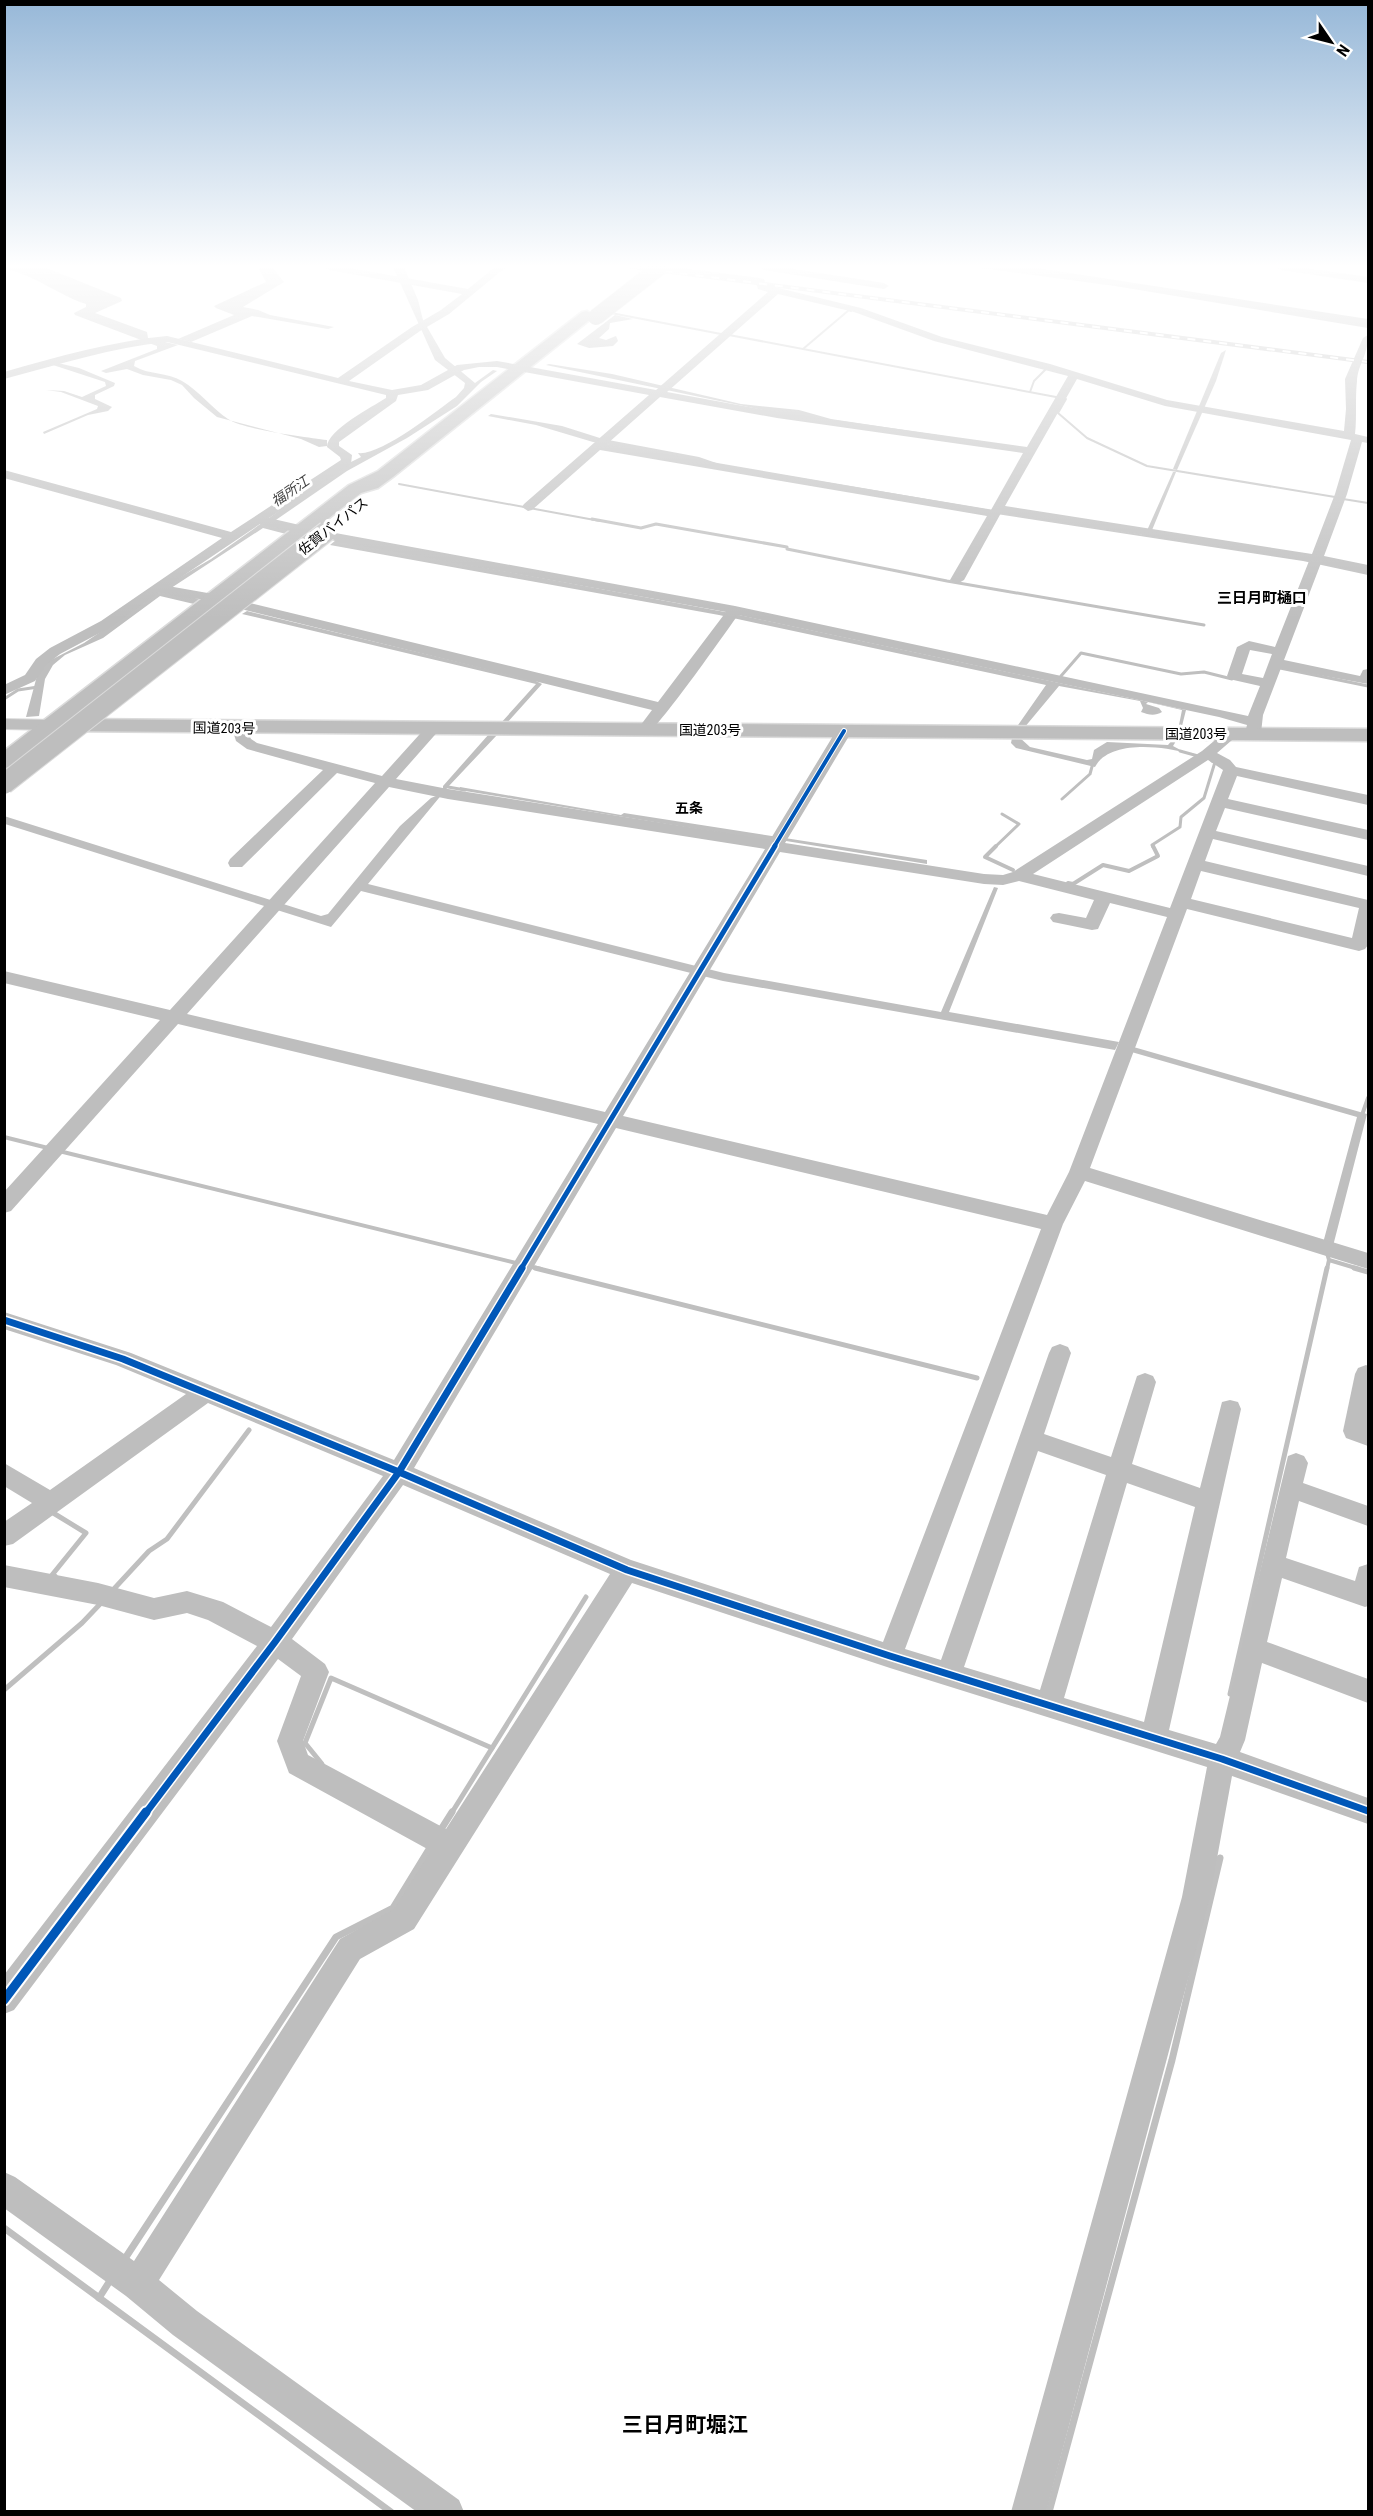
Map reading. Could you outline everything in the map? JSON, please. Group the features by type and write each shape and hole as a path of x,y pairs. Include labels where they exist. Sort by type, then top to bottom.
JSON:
{"highway":[{"name":"佐賀バイパス","path":"4,784 319,531 356,489 387,473 504,384"},
{"name":"佐賀バイパス","path":"4,771 319,531 356,509 506,384"},
{"path":"4,762 214,598 319,531"},
{"path":"4,795 242,605 319,531"},
{"name":"国道203号","path":"52,725 1231,734 1253,728 1368,735"}],"main road":[{"path":"4,724 52,725"}],"street":[{"path":"356,384 392,393 424,388 430,384"},
{"path":"625,384 777,415 1031,451"},
{"path":"528,507 668,384"},
{"path":"957,580 1069,384"},
{"path":"1105,384 1165,403 1358,438"},
{"path":"259,520 1211,710 1253,728 1263,683 1279,658 1341,494 1358,438 1352,409 1351,384"},
{"path":"4,691 30,678 40,662 55,651 106,624 163,588 288,498 347,461 346,455 333,447 333,441 341,433 392,399 392,393"},
{"path":"601,443 996,512 1150,532 1368,569"},
{"path":"4,474 234,537"},
{"path":"163,588 214,598"},
{"path":"242,605 663,708"},
{"path":"645,730 730,615"},
{"path":"1263,683 1234,676 1244,647 1249,645 1279,658 1365,681 1368,673"},
{"path":"240,728 244,741 252,746 384,781 442,793 779,840 984,879 1003,880 1019,876 1207,754 1231,734"},
{"path":"4,1206 434,728"},
{"path":"4,2000 275,1642 399,1472 844,731"},
{"path":"1207,754 1224,763 1231,770 1368,800"},
{"path":"236,863 335,767"},
{"path":"890,1656 1053,1224 1079,1172 1231,770"},
{"path":"1218,802 1368,835"},
{"path":"1206,833 1368,871"},
{"path":"1019,876 1104,897 1178,908 1359,945 1368,905 1194,864"},
{"path":"1059,918 1092,926 1104,897"},
{"path":"4,977 1053,1224"},
{"path":"1079,1172 1368,1261"},
{"path":"4,1320 123,1359 399,1472 627,1570 890,1656 1222,1759 1368,1811"},
{"path":"949,1674 1060,1353"},
{"path":"1366,1374 1354,1431 1368,1436"},
{"path":"1049,1705 1145,1382"},
{"path":"4,1536 205,1393"},
{"path":"1154,1737 1230,1409"},
{"path":"1030,1439 1209,1501"},
{"path":"1028,2511 1196,1897 1222,1759 1232,1740 1296,1463"},
{"path":"4,1473 44,1506"},
{"path":"1290,1488 1368,1516"},
{"path":"1272,1564 1365,1596 1368,1575"},
{"path":"138,2284 350,1949 404,1919 440,1840 627,1570"},
{"path":"4,1576 154,1609 187,1602 214,1610 275,1642 316,1672 290,1741 298,1764 440,1840"},
{"path":"1253,1648 1368,1691"},
{"path":"4,2188 138,2284 184,2323 447,2511"}],"shaded area":[{"path":"115,384 95,395 95,399 112,407 108,411 88,415 44,434 43,432 97,409 98,406 61,392 46,390 64,391 82,397"},
{"path":"187,384 232,421 217,417 182,385"},
{"path":"465,384 479,384 457,406 407,438 347,471 270,524 292,530 286,534 263,528 165,592 200,599 194,604 160,596 103,638 65,655 53,665 45,679 39,716 26,717 38,672 49,661 84,643 158,590 211,559 341,467 361,457 358,453 380,447 408,431 456,397"},
{"path":"639,384 657,384 741,404 799,410 831,419 1011,446 777,413"},
{"path":"1208,384 1215,384 1177,470 1173,469"},
{"path":"491,414 562,426 603,439 699,457 722,465 1145,535 1173,472 1176,472 1150,535 1305,558 1368,572 1368,575 1303,561 990,513 593,442 536,425 488,416"},
{"path":"232,421 277,433 247,426"},
{"path":"277,433 327,440 327,446 319,447 301,439"},
{"path":"336,540 725,612 1186,710 1181,730 1178,730 1182,710 1148,702 1146,704 1159,708 1162,712 1149,714 1141,712 1143,708 1140,701 1059,686 1024,728 1016,728 1046,685 719,615 330,545"},
{"path":"247,611 534,680 542,684 506,724 500,724 536,684 242,614"},
{"path":"489,734 497,735 448,787 368,884 724,973 941,1012 994,887 998,888 949,1012 1119,1042 1115,1050 723,981 361,891 331,927 5,824 4,816 321,916 328,914 400,826 443,790 443,786"},
{"path":"1019,737 1030,747 1087,760 1092,759 1094,750 1107,742 1168,745 1174,738 1178,738 1173,746 1186,753 1150,747 1124,749 1102,758 1095,767 1016,748 1011,743 1012,738"},
{"path":"460,787 621,815 624,813 927,860 927,864 780,840 770,841 459,790"},
{"path":"1130,1046 1367,1114 1333,1246 1323,1243 1357,1117 1128,1051"}],"waterway":[{"path":"990,384 1056,397"},
{"path":"1030,392 1033,384"},
{"path":"1066,399 1058,413 1087,438 1147,466 1335,497"},
{"path":"399,484 600,521"},
{"path":"1343,499 1368,503"},
{"path":"592,519 641,528 656,524 787,547 787,549 947,581 1204,625"},
{"path":"1061,676 1081,653 1181,674 1204,672 1232,679"},
{"path":"1280,668 1368,686"},
{"path":"4,699 18,690 38,687"},
{"path":"1180,751 1198,756"},
{"path":"1153,847 1152,845 1180,827 1181,817 1204,798 1215,762 1212,761"},
{"path":"1062,799 1090,774 1093,763"},
{"path":"448,787 465,790"},
{"path":"995,847 1019,824 1002,814"},
{"path":"1068,883 1073,884 1103,865 1129,871 1158,856 1153,846"},
{"path":"995,847 985,857 1013,870"},
{"path":"1362,1115 1368,1098"},
{"path":"4,1137 48,1148"},
{"path":"59,1151 520,1264"},
{"path":"1327,1253 1329,1260"},
{"path":"1327,1269 1329,1260"},
{"path":"1329,1260 1359,1269"},
{"path":"528,1266 541,1269"},
{"path":"535,1268 977,1378"},
{"path":"1230,1694 1327,1268"},
{"path":"1354,1268 1368,1272"},
{"path":"112,1591 149,1551 167,1539 249,1430"},
{"path":"50,1511 86,1533 52,1575 55,1576"},
{"path":"451,1814 586,1597"},
{"path":"4,1690 82,1623 102,1602"},
{"path":"322,1764 305,1743 331,1678 492,1748"},
{"path":"440,1831 452,1812"},
{"path":"124,2260 336,1937 393,1908 431,1846"},
{"path":"1049,2512 1172,2060 1220,1858"},
{"path":"4,2228 99,2298"},
{"path":"99,2298 111,2279"},
{"path":"99,2298 391,2512"}],"cycle path":[{"path":"4,2000 275,1642 399,1472 844,731"},
{"path":"4,1320 123,1359 399,1472 627,1570 890,1656 1222,1759 1368,1811"}],"district":[{"name":"三日月町樋口","path":"1262,598"},
{"name":"五条","path":"689,808"},
{"name":"三日月町堀江","path":"685,2425"}],"water label":[{"name":"福所江","path":"290,491"}]}
